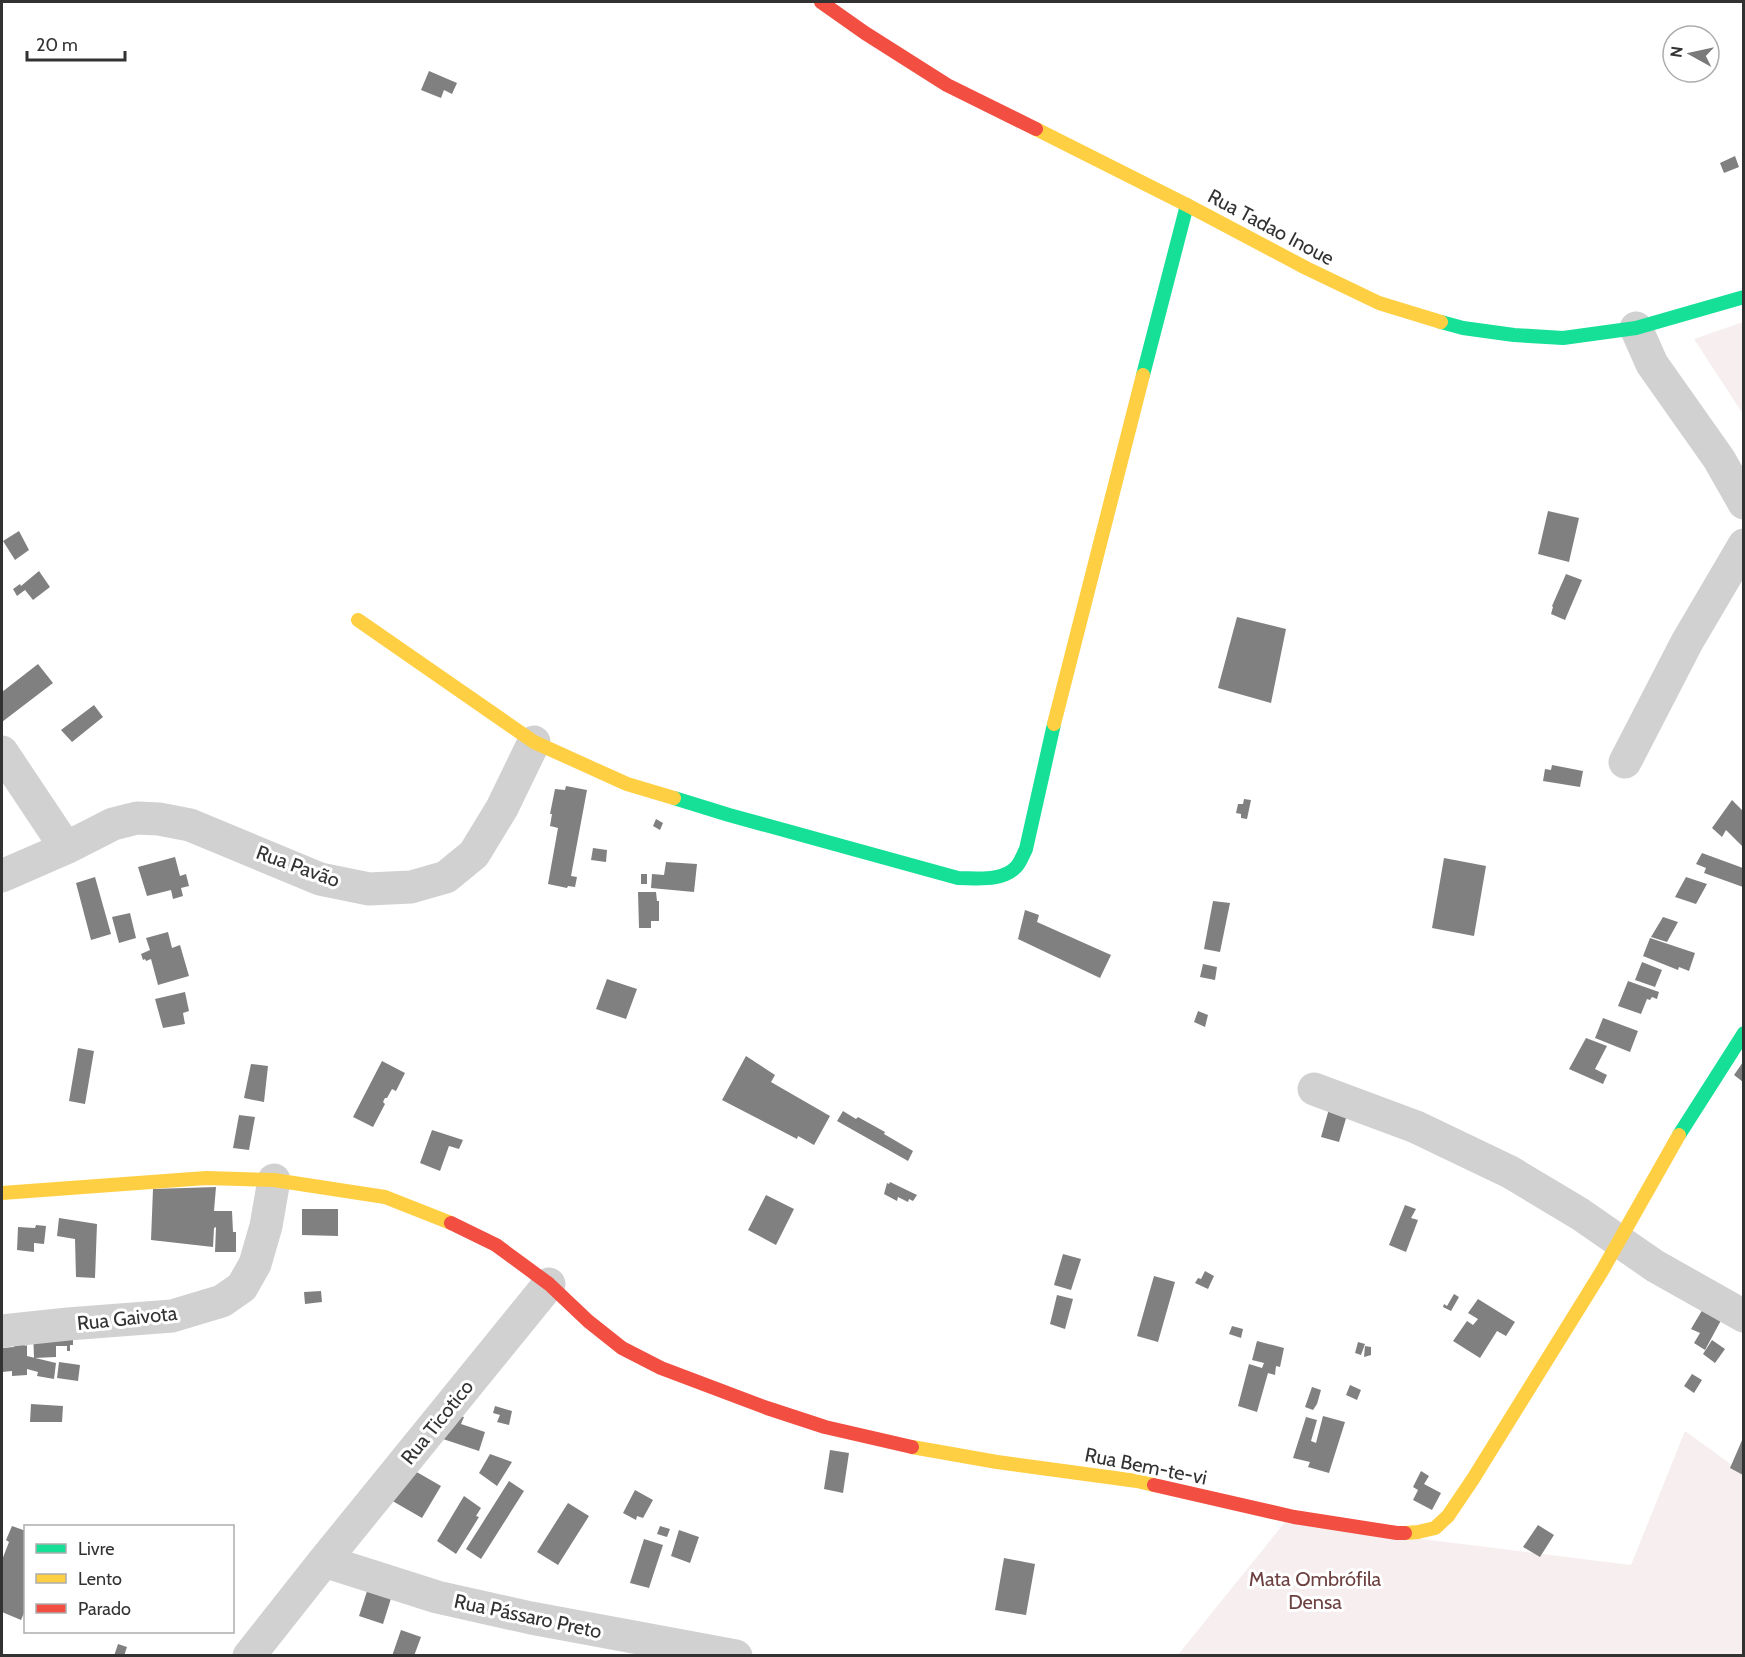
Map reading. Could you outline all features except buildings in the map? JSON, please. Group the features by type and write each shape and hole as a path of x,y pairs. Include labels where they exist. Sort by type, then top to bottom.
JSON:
{"street":[{"name":"Rua Tadao Inoue","path":"821,2 947,86 1378,303 1463,328 1514,335 1563,338 1636,328 1743,297"},
{"path":"358,620 534,742 627,784 729,815 958,878 993,877 1006,873 1017,866 1026,849 1057,710 1187,205"},
{"path":"1636,328 1652,364 1719,459 1743,503"},
{"path":"1625,762 1687,642 1743,545"},
{"name":"Rua Pavão","path":"2,876 113,824 137,818 159,819 190,825 320,879 369,889 411,887 446,877 474,854 502,808 534,742"},
{"path":"2,752 66,848"},
{"name":"Rua Bem-te-vi","path":"2,1192 206,1178 274,1180 385,1197 448,1221 496,1245 549,1284 588,1321 622,1348 661,1368 825,1427 950,1454 1137,1481 1294,1517 1397,1533 1418,1532 1435,1528 1448,1516 1620,1243 1688,1120 1743,1033"},
{"path":"1314,1089 1416,1127 1510,1172 1580,1214 1655,1266 1743,1316"},
{"name":"Rua Gaivota","path":"2,1331 172,1316 222,1301 242,1287 255,1264 266,1226 274,1180"},
{"name":"Rua Ticotico","path":"249,1656 549,1284"},
{"name":"Rua Pássaro Preto","path":"324,1561 437,1596 520,1616 736,1656"}],"green space":[{"path":"1744,322 1743,414 1694,339"},
{"name":"Mata Ombrófila Densa","path":"1685,1431 1743,1473 1743,1655 1177,1656 1285,1522 1631,1565"}],"traffic: fast":[{"path":"1143,375 1187,205"},
{"path":"1441,322 1463,328 1514,335 1563,338 1636,328 1744,297"},
{"path":"674,798 958,878 997,877 1005,875 1017,866 1026,849 1054,724"},
{"path":"1679,1135 1744,1033"}],"traffic: slow":[{"path":"1036,129 1306,268 1379,303 1441,322"},
{"path":"1054,724 1143,375"},
{"path":"358,620 534,742 627,784 674,798"},
{"path":"1405,1533 1435,1528 1448,1516 1602,1271 1679,1135"},
{"path":"2,1193 206,1178 274,1180 385,1197 451,1223"},
{"path":"912,1447 1154,1485"}],"traffic: jam":[{"path":"821,2 947,85 1036,129"},
{"path":"451,1223 496,1245 549,1284 588,1321 622,1348 661,1368 825,1427 912,1447"},
{"path":"1154,1485 1294,1517 1405,1533"}]}
